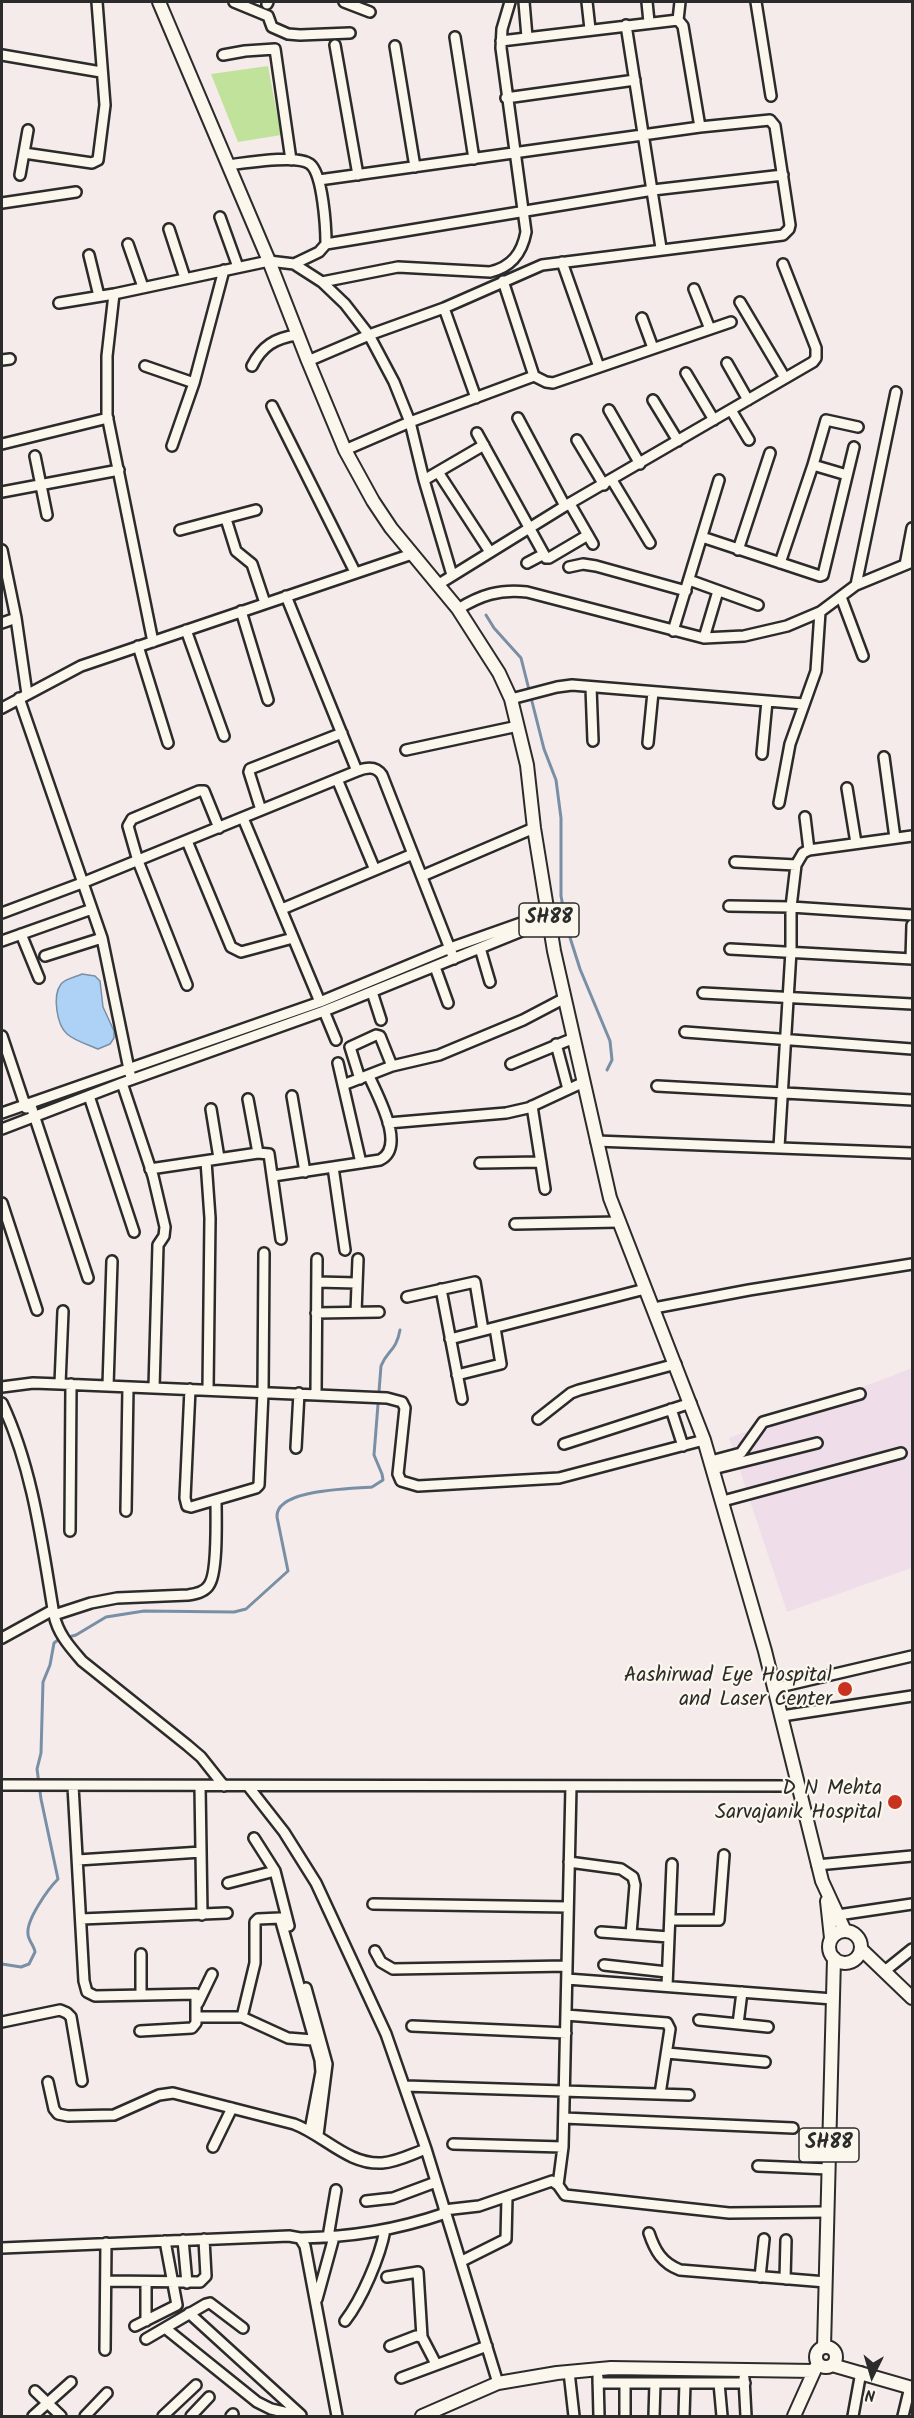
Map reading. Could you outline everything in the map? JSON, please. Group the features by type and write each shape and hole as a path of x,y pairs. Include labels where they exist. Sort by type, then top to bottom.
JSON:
{"main road":[{"name":"SH88","path":"159,2 270,261 297,335 345,450 373,501 412,554 458,609 499,672 511,699 527,765 534,828 565,998 610,1198 691,1403 723,1501 782,1716 825,1891 831,1938"},
{"name":"SH88","path":"825,1891 845,1931"},
{"path":"861,1949 852,1961 843,1962 834,1958 829,1949 831,1938 837,1933 845,1931 855,1935 859,1939 861,1949 912,1998"},
{"name":"SH88","path":"824,2347 834,1958"},
{"path":"794,2416 816,2367 817,2353 824,2347 831,2349 835,2354 836,2360 832,2365"},
{"path":"422,2416 498,2383 598,2369 744,2369 832,2365 911,2387"}],"street":[{"path":"24,153 96,163 105,105 97,2"},
{"path":"234,2 268,16 272,27 288,34 350,33"},
{"path":"344,2 370,12"},
{"path":"322,282 398,267 472,272 502,269 517,258 524,244 526,232 506,98 501,41 510,2"},
{"path":"524,2 527,37"},
{"path":"587,2 590,29"},
{"path":"647,2 649,22"},
{"path":"680,2 678,20 683,26 700,128"},
{"path":"756,2 771,96"},
{"path":"501,41 678,20"},
{"path":"626,25 661,248"},
{"path":"455,37 474,159"},
{"path":"335,45 358,175"},
{"path":"395,46 415,167"},
{"path":"223,55 275,49 291,160"},
{"path":"2,55 101,72"},
{"path":"506,98 635,80"},
{"path":"308,361 369,335 444,308 542,265 786,233 790,225 775,126 773,121 767,120 319,180"},
{"path":"20,175 28,130"},
{"path":"228,165 291,160 304,161 312,165 319,180 326,244"},
{"path":"294,264 319,252 326,244 653,190 783,175"},
{"path":"2,202 76,192"},
{"path":"220,217 238,267"},
{"path":"170,229 184,278"},
{"path":"128,244 143,287"},
{"path":"89,255 99,296"},
{"path":"59,303 114,294 270,261 294,264 322,282 345,304 369,335 394,382 410,422 424,480 452,575"},
{"path":"562,262 598,367"},
{"path":"439,584 568,505 813,362 817,354 783,264"},
{"path":"172,447 194,383 224,270"},
{"path":"504,281 534,376 546,382 553,383 731,322"},
{"path":"694,289 710,329"},
{"path":"114,294 106,395 108,418 153,642"},
{"path":"740,302 785,378"},
{"path":"444,308 476,398"},
{"path":"642,318 653,348"},
{"path":"252,366 258,353 269,343 282,337 297,335"},
{"path":"727,363 748,400"},
{"path":"145,366 194,383"},
{"path":"686,373 714,420"},
{"path":"345,450 410,422 534,376"},
{"path":"856,585 896,392"},
{"path":"653,400 678,441"},
{"path":"272,406 355,572"},
{"path":"609,410 640,464"},
{"path":"731,410 748,440"},
{"path":"2,444 108,418"},
{"path":"518,418 593,544"},
{"path":"780,563 826,420 858,427"},
{"path":"477,433 544,554 549,558 588,535"},
{"path":"577,440 651,543"},
{"path":"424,480 483,445"},
{"path":"702,537 820,576 823,575 854,447"},
{"path":"738,550 770,453"},
{"path":"35,456 47,515"},
{"path":"813,465 848,475"},
{"path":"2,492 119,470"},
{"path":"438,472 490,552"},
{"path":"673,631 718,480"},
{"path":"180,530 256,510"},
{"path":"226,519 236,550 252,564 265,603"},
{"path":"458,609 492,592 509,590 527,592 704,638 744,636 787,626 820,612 856,585 909,564 912,528"},
{"path":"2,554 16,618 23,696 82,883 102,938 129,1069 127,1081 165,1227 164,1236 158,1245 154,1388"},
{"path":"2,708 81,666 412,554"},
{"path":"526,563 544,554"},
{"path":"569,567 588,564 686,591"},
{"path":"689,580 758,605"},
{"path":"704,638 718,591"},
{"path":"286,596 357,771"},
{"path":"841,597 863,656"},
{"path":"241,612 268,700"},
{"path":"779,803 790,744 818,662 820,612"},
{"path":"2,623 16,618"},
{"path":"186,630 224,736"},
{"path":"138,646 168,743"},
{"path":"511,699 572,685 804,704"},
{"path":"591,687 593,741"},
{"path":"648,743 653,692"},
{"path":"762,754 767,701"},
{"path":"406,750 518,726"},
{"path":"261,810 250,769 342,733"},
{"path":"884,757 896,838"},
{"path":"2,912 138,861 357,771 372,768 378,770 382,775 454,959"},
{"path":"337,779 375,870"},
{"path":"847,788 856,843"},
{"path":"187,985 138,861 128,826 132,819 204,791 219,828"},
{"path":"805,817 809,850"},
{"path":"243,818 336,1040"},
{"path":"422,876 534,828"},
{"path":"779,1148 791,907 796,865 803,853 809,850 912,836"},
{"path":"187,841 231,947 241,952 293,938"},
{"path":"282,909 413,854"},
{"path":"735,862 796,865"},
{"path":"729,906 791,907 912,915"},
{"path":"2,941 92,909"},
{"path":"2,1129 322,1007 450,948 549,916"},
{"path":"2,1113 129,1069 372,992 480,948 549,916"},
{"path":"730,949 911,959 912,925"},
{"path":"21,934 39,978"},
{"path":"45,956 102,938"},
{"path":"480,948 490,982"},
{"path":"435,967 448,1003"},
{"path":"372,992 381,1020"},
{"path":"703,993 912,1004"},
{"path":"343,1085 392,1066 439,1055 522,1020 565,998"},
{"path":"685,1032 912,1049"},
{"path":"273,1176 380,1160 387,1157 391,1151 392,1141 388,1123 350,1047 376,1035 380,1036 392,1066"},
{"path":"2,1036 88,1278"},
{"path":"511,1064 574,1038"},
{"path":"556,1044 568,1089"},
{"path":"338,1063 361,1162"},
{"path":"388,1123 506,1113 532,1106 584,1082"},
{"path":"657,1086 912,1100"},
{"path":"89,1096 134,1232"},
{"path":"292,1096 305,1172"},
{"path":"248,1099 258,1153"},
{"path":"532,1106 545,1189"},
{"path":"211,1109 219,1158"},
{"path":"596,1140 912,1153"},
{"path":"150,1169 258,1153 269,1154 281,1239"},
{"path":"206,1161 210,1218 208,1390"},
{"path":"480,1163 541,1162"},
{"path":"333,1167 345,1250"},
{"path":"2,1203 37,1310"},
{"path":"515,1224 620,1222"},
{"path":"190,1389 186,1503 191,1507 256,1488 259,1485 263,1392 264,1253"},
{"path":"316,1394 317,1259"},
{"path":"357,1312 358,1259"},
{"path":"108,1386 112,1261"},
{"path":"654,1308 912,1264"},
{"path":"317,1282 357,1283"},
{"path":"407,1297 475,1282 483,1330"},
{"path":"441,1289 462,1399"},
{"path":"450,1339 645,1289"},
{"path":"60,1384 63,1311"},
{"path":"316,1313 379,1312"},
{"path":"457,1375 501,1364 495,1328"},
{"path":"538,1419 571,1393 676,1364"},
{"path":"2,1387 33,1383 71,1384 387,1398 402,1402 405,1408 398,1474 402,1481 418,1486 559,1478 704,1440"},
{"path":"70,1531 71,1384"},
{"path":"126,1511 128,1387"},
{"path":"296,1448 299,1393"},
{"path":"712,1465 741,1453 763,1422 860,1394"},
{"path":"2,1403 22,1456 40,1534 54,1617 67,1644 82,1661 201,1757 224,1786"},
{"path":"564,1444 691,1403"},
{"path":"671,1409 683,1446"},
{"path":"712,1465 817,1443"},
{"path":"723,1501 901,1453"},
{"path":"2,1638 91,1603 117,1598 197,1594 205,1589 210,1585 213,1575 216,1500"},
{"path":"774,1688 912,1656"},
{"path":"782,1716 912,1696"},
{"path":"2,1785 799,1786"},
{"path":"73,1786 84,1981 87,1992 95,1996 193,1992 196,1994 196,2023 192,2028 140,2031"},
{"path":"200,1786 202,1914"},
{"path":"248,1786 284,1832 316,1883 386,2034 462,2261 498,2383"},
{"path":"558,2185 564,2118 571,1786"},
{"path":"254,1838 275,1871 326,2055 327,2064 314,2132"},
{"path":"78,1860 201,1852"},
{"path":"670,1920 719,1920 724,1855"},
{"path":"817,1865 912,1856"},
{"path":"569,1862 621,1869 633,1877 635,1886 631,1934"},
{"path":"667,1986 672,1864"},
{"path":"228,1883 275,1871"},
{"path":"373,1904 568,1907"},
{"path":"838,1915 912,1904"},
{"path":"81,1919 227,1913"},
{"path":"242,2018 255,1963 255,1922 258,1919 280,1918 321,2072 314,2132"},
{"path":"601,1932 669,1937"},
{"path":"885,1970 912,1949"},
{"path":"375,1951 381,1962 393,1969 567,1966"},
{"path":"141,1954 141,1994"},
{"path":"604,1965 667,1972"},
{"path":"196,2005 212,1974"},
{"path":"567,1979 833,1999"},
{"path":"738,2024 742,1992"},
{"path":"2,2022 60,2010 67,2013 71,2017 82,2081"},
{"path":"566,2015 667,2023 669,2030 667,2053 660,2094"},
{"path":"196,2017 242,2018 288,2038 314,2040"},
{"path":"699,2020 768,2027"},
{"path":"412,2026 566,2033"},
{"path":"667,2053 765,2062"},
{"path":"48,2082 54,2109 58,2114 68,2116 114,2115 159,2096 173,2093 314,2132 340,2151 362,2161 382,2163 426,2149"},
{"path":"405,2086 689,2095"},
{"path":"213,2147 232,2108"},
{"path":"564,2118 793,2128"},
{"path":"453,2144 563,2148"},
{"path":"758,2166 829,2169"},
{"path":"2,2248 289,2236 331,2237 385,2230 445,2212 479,2206 552,2181 565,2195 729,2213 828,2212"},
{"path":"366,2201 393,2198 436,2182"},
{"path":"316,2303 331,2237 336,2190"},
{"path":"462,2261 506,2239 507,2197"},
{"path":"345,2321 355,2306 383,2244 385,2230"},
{"path":"649,2233 658,2255 680,2270 826,2282"},
{"path":"300,2238 305,2246 337,2416"},
{"path":"105,2281 200,2282 206,2276 204,2239"},
{"path":"760,2277 764,2239"},
{"path":"183,2240 187,2283"},
{"path":"785,2279 786,2240"},
{"path":"135,2326 177,2305 165,2241"},
{"path":"105,2350 106,2243"},
{"path":"387,2277 418,2272 422,2337 436,2364"},
{"path":"146,2282 146,2321"},
{"path":"146,2339 210,2303 243,2328"},
{"path":"189,2313 302,2416"},
{"path":"165,2328 257,2402 271,2409 302,2416"},
{"path":"390,2346 416,2336 422,2337"},
{"path":"401,2378 487,2346"},
{"path":"598,2369 599,2416"},
{"path":"744,2369 746,2416"},
{"path":"569,2372 574,2416"},
{"path":"853,2416 861,2372"},
{"path":"33,2416 71,2382"},
{"path":"598,2383 745,2383"},
{"path":"625,2383 625,2416"},
{"path":"654,2416 655,2383"},
{"path":"684,2416 685,2383"},
{"path":"719,2383 722,2416"},
{"path":"163,2416 196,2385"},
{"path":"903,2416 911,2387"},
{"path":"35,2391 61,2416"},
{"path":"85,2416 107,2393"},
{"path":"191,2416 209,2397"}],"shaded area":[{"path":"912,1368 912,1568 787,1612 729,1438"}],"green space":[{"path":"268,66 281,135 238,142 211,74"}],"water":[{"path":"82,974 95,976 100,981 103,1007 114,1031 114,1038 110,1044 98,1049 67,1034 58,1017 56,1003 58,989 68,979"}],"waterway":[{"path":"486,615 494,628 521,658 544,749 556,780 561,818 561,896 567,928 580,969 610,1041 612,1060 607,1070"},
{"path":"2,1964 21,1967 29,1964 35,1952 28,1936 30,1921 58,1879 37,1769 41,1753 43,1682 50,1665 54,1643 76,1635 106,1617 144,1611 234,1612 246,1609 288,1571 277,1517 280,1508 288,1501 301,1496 316,1492 372,1487 383,1480 374,1455 381,1366 394,1347 400,1330"}],"place":[{"name":"Aashirwad Eye Hospital and Laser Center","path":"845,1689"},
{"name":"D N Mehta Sarvajanik Hospital","path":"895,1802"}]}
